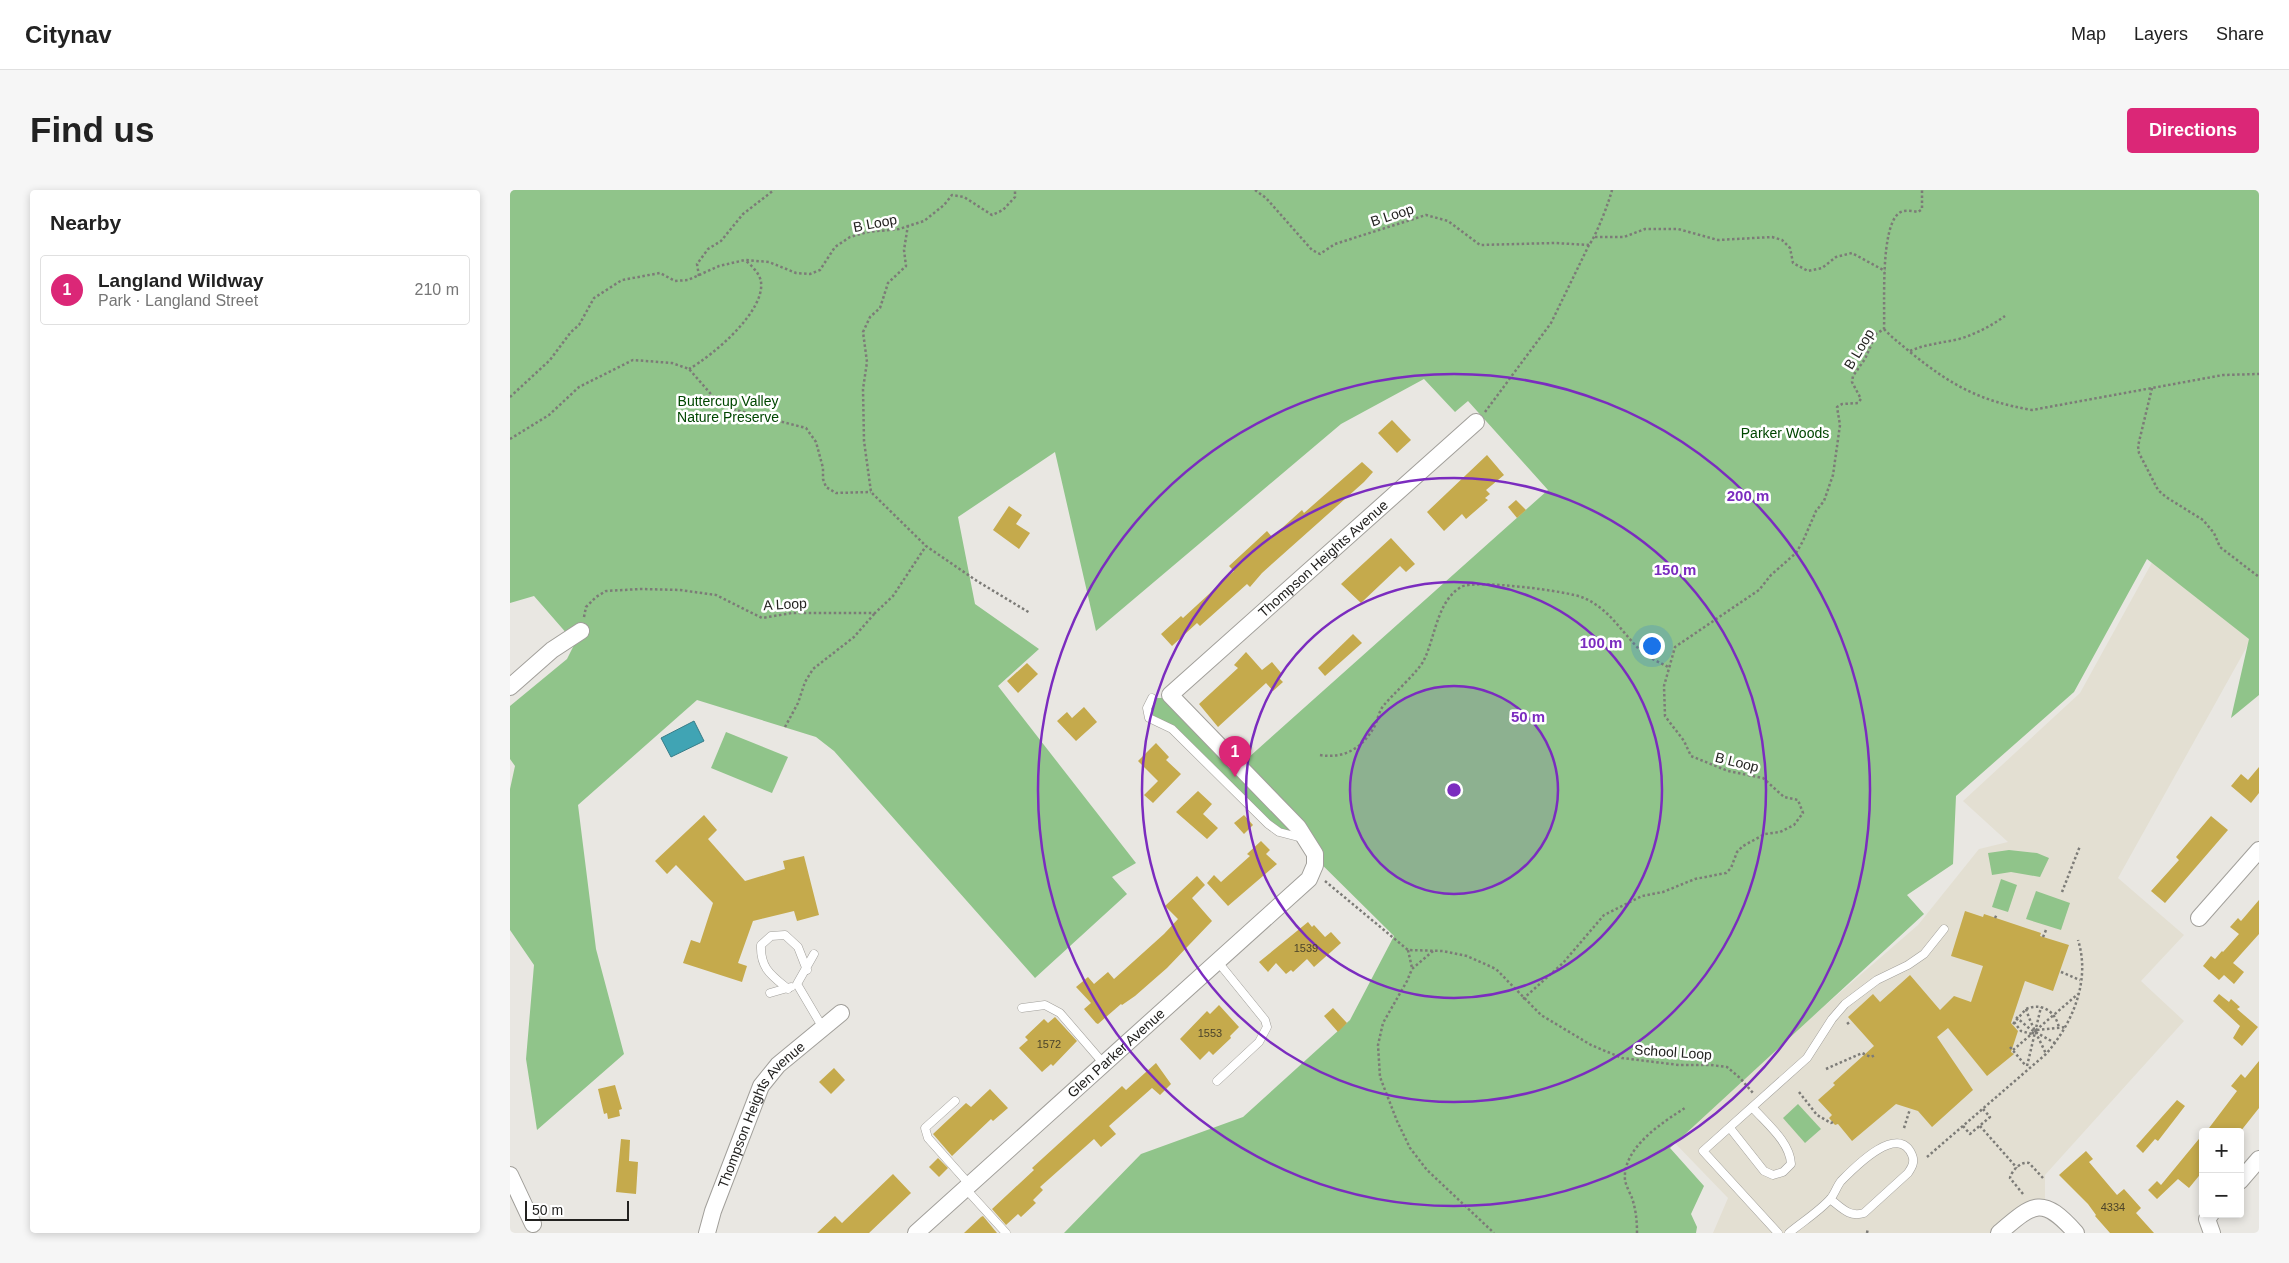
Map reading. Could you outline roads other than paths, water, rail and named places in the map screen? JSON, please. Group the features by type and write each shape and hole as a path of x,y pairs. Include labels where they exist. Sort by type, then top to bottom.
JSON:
{"street":[{"name":"Thompson Heights Avenue","path":"1307,838 1170,695 1476,422"},
{"path":"510,687 552,650 581,631"},
{"name":"Glen Parker Avenue","path":"916,1233 1317,875 1315,854 1307,838"},
{"path":"2199,918 2259,850"},
{"name":"Thompson Heights Avenue","path":"707,1233 713,1211 761,1086 778,1065 841,1013"},
{"path":"2244,1176 2259,1159"},
{"path":"510,1175 533,1224"},
{"path":"1999,1233 2027,1209 2044,1208 2062,1217 2076,1233"}],"lane":[{"path":"1152,698 1147,708 1149,718 1172,729 1273,828 1290,836 1307,838"},
{"path":"1778,1233 1703,1152 1807,1058 1832,1019 1845,1004 1877,980 1908,965 1924,954 1944,929"},
{"path":"788,989 770,974 760,959 761,945 771,936 785,935 798,947 807,970"},
{"path":"770,993 788,989 797,984 807,970 814,954"},
{"path":"1217,1081 1259,1042 1267,1027 1265,1020 1218,962"},
{"path":"797,984 824,1028"},
{"path":"1022,1008 1045,1005 1060,1013 1104,1064"},
{"path":"956,1101 925,1128 928,1138 1006,1233"},
{"path":"1730,1128 1764,1171 1773,1175 1783,1172 1791,1164 1788,1151 1753,1108"},
{"path":"1789,1233 1830,1199 1840,1182 1882,1146 1891,1142 1899,1143 1907,1148 1912,1156 1913,1165 1908,1173 1864,1213 1856,1216 1848,1213 1830,1199"}],"water":[{"path":"694,721 704,741 671,757 661,738"}],"place":[{"name":"Langland Wildway","path":"1235,777"}],"park label":[{"name":"Buttercup Valley Nature Preserve","path":"728,410"},
{"name":"Parker Woods","path":"1785,433"}]}
